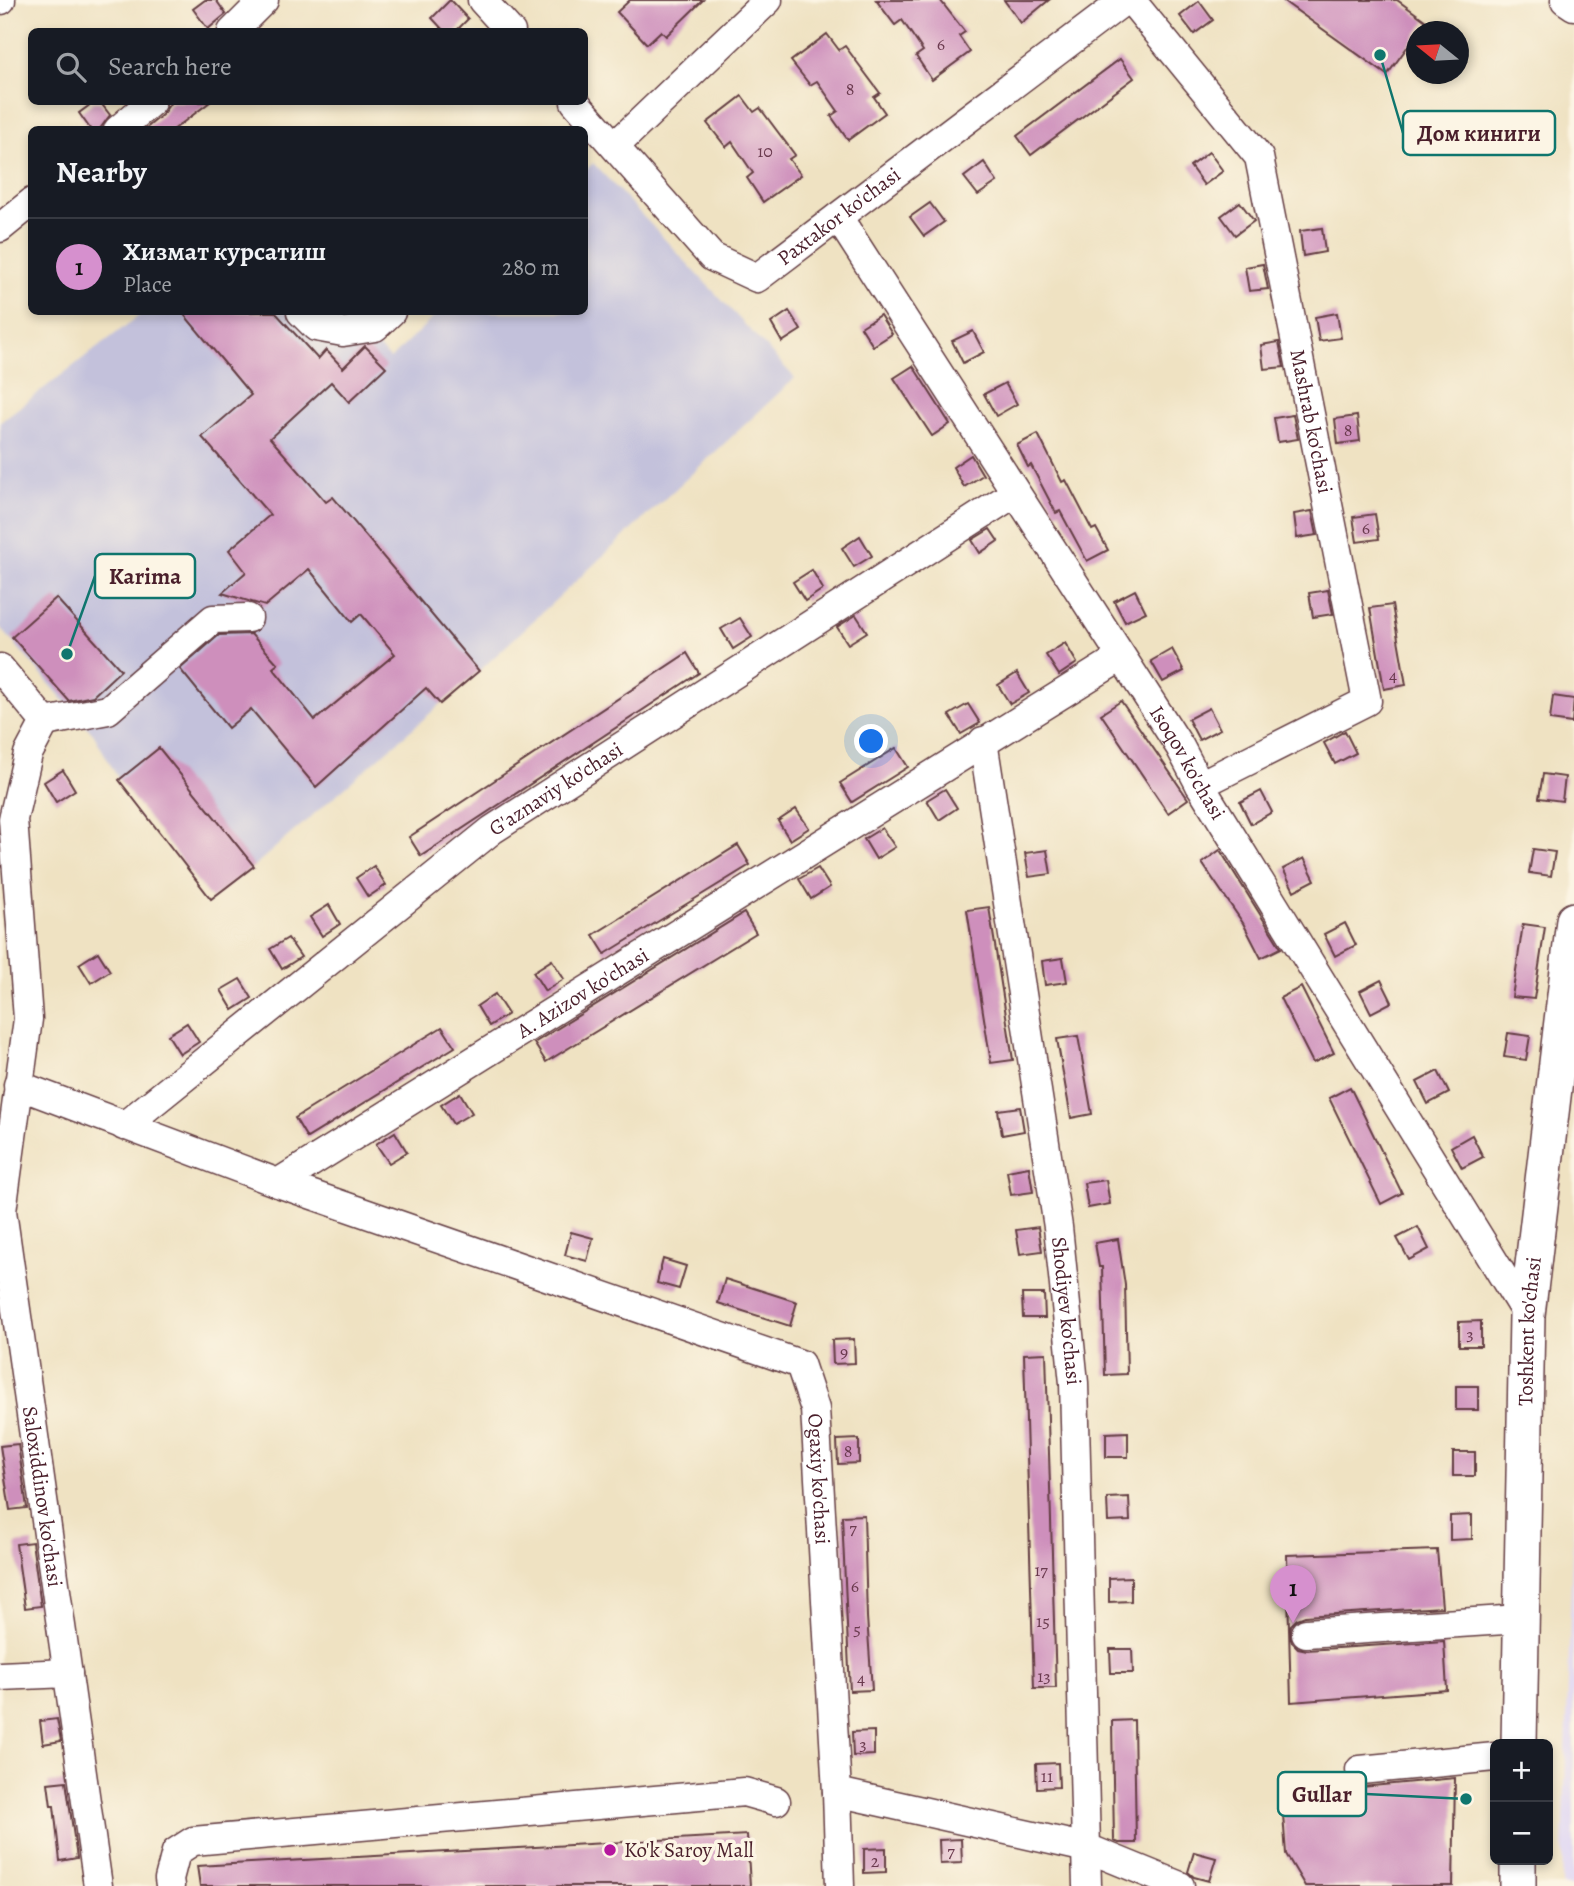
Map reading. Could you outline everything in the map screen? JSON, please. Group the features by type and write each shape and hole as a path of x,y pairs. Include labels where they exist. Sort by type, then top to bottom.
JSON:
{"main road":[{"name":"Toshkent ko'chasi","path":"1519,1739 1527,1315 1574,920"},
{"path":"1518,1865 1518,1886"}],"street":[{"path":"236,28 264,0"},
{"path":"482,0 507,28"},
{"path":"615,146 768,0"},
{"name":"Paxtakor ko'chasi","path":"590,130 615,146 712,257 757,278 1125,0"},
{"name":"Mashrab ko'chasi","path":"1131,0 1259,158 1367,701 1200,785"},
{"path":"1565,0 1574,6"},
{"path":"123,126 147,105"},
{"name":"Paxtakor ko'chasi","path":"577,105 588,126"},
{"path":"0,228 28,205"},
{"name":"Isoqov ko'chasi","path":"838,217 1180,747 1200,785 1527,1315"},
{"path":"304,315 316,327 342,332 375,327 388,315"},
{"name":"G'aznaviy ko'chasi","path":"124,1126 492,830 1015,493"},
{"path":"0,667 45,722 108,710 212,619 248,618"},
{"name":"A. Azizov ko'chasi","path":"278,1183 1121,657"},
{"name":"Saloxiddinov ko'chasi","path":"45,722 28,754 13,820 28,1019 11,1101 2,1211 98,1886"},
{"name":"Shodiyev ko'chasi","path":"983,741 1058,1227 1074,1383 1087,1886"},
{"path":"11,1101 124,1126 278,1183"},
{"name":"Ogaxiy ko'chasi","path":"278,1183 800,1364 815,1409 837,1793"},
{"path":"1306,1633 1520,1619"},
{"path":"0,1676 68,1673"},
{"path":"1360,1770 1490,1757"},
{"path":"170,1886 169,1879 176,1852 193,1841 744,1792 776,1801"},
{"path":"841,1886 837,1793 1087,1848 1180,1886"}],"shaded area":[{"path":"593,163 795,378 479,671 254,866 211,899 119,780 94,735 0,627 0,422 140,315 347,315 390,359 436,315 588,315 588,168"},
{"path":"1573,1518 1574,1886 1562,1886"}],"building":[{"path":"205,0 216,0 226,14 207,28 193,9"},
{"path":"450,0 468,19 459,28 441,28 432,18"},
{"path":"630,0 703,0 666,36 661,31 647,44 617,12"},
{"path":"876,0 940,0 965,32 959,36 970,52 932,80 916,56 923,51 902,20 895,25"},
{"path":"1004,0 1049,0 1021,23"},
{"path":"1282,0 1397,0 1426,21 1406,21 1406,49 1387,75"},
{"path":"1199,1 1213,20 1194,34 1180,16"},
{"path":"827,34 839,50 845,46 880,93 874,97 885,113 848,140 831,116 838,111 817,81 810,85 791,61"},
{"path":"1120,59 1134,78 1031,155 1017,136"},
{"path":"742,96 754,112 760,108 795,155 789,159 801,175 763,202 747,178 753,173 732,142 726,147 707,123"},
{"path":"90,105 102,105 110,115 102,126 88,126 79,113"},
{"path":"169,105 206,105 178,126 149,126"},
{"path":"1209,152 1223,171 1204,185 1190,166"},
{"path":"984,162 997,182 978,195 964,177"},
{"path":"1240,202 1254,221 1235,235 1221,216"},
{"path":"930,203 944,222 924,236 910,217"},
{"path":"1322,228 1325,252 1303,256 1300,231"},
{"path":"1263,264 1268,289 1249,291 1245,267"},
{"path":"789,311 801,330 782,342 771,323"},
{"path":"1337,313 1341,338 1319,341 1315,317"},
{"path":"184,315 278,315 318,359 326,350 343,368 365,346 386,367 349,402 331,382 270,438 326,502 333,497 479,671 440,704 426,688 316,787 251,709 228,728 180,669 219,635 251,634 278,664 273,668 315,720 395,654 361,614 352,622 309,569 265,606 222,593 246,572 229,550 270,515 202,437 251,395"},
{"path":"880,315 892,334 873,346 861,327"},
{"path":"973,331 984,352 963,363 952,341"},
{"path":"1279,342 1284,367 1264,369 1261,345"},
{"path":"913,366 950,424 932,436 894,378"},
{"path":"1005,383 1017,404 996,416 984,394"},
{"path":"1293,415 1298,439 1278,442 1274,418"},
{"path":"1357,416 1360,441 1338,444 1335,419"},
{"path":"1038,434 1062,482 1066,480 1092,530 1096,528 1108,550 1087,561 1060,511 1056,513 1031,465 1028,467 1017,445"},
{"path":"971,455 983,475 964,487 953,467"},
{"path":"1312,511 1317,535 1297,538 1294,514"},
{"path":"1375,514 1379,539 1357,542 1353,517"},
{"path":"990,529 998,541 980,553 972,540"},
{"path":"860,536 872,556 854,567 842,548"},
{"path":"812,570 823,589 805,601 793,582"},
{"path":"1135,590 1146,612 1125,622 1114,601"},
{"path":"1328,590 1333,614 1313,617 1309,593"},
{"path":"56,598 121,670 93,696 69,701 12,637"},
{"path":"1392,605 1406,685 1384,689 1370,608"},
{"path":"856,615 867,632 848,644 837,627"},
{"path":"740,618 752,637 733,649 721,629"},
{"path":"1065,643 1077,663 1059,675 1046,655"},
{"path":"1172,649 1184,671 1163,682 1151,661"},
{"path":"687,653 699,673 421,856 409,837"},
{"path":"1017,673 1029,693 1010,704 998,685"},
{"path":"1553,696 1574,699 1572,723 1550,720"},
{"path":"1121,701 1188,799 1168,813 1101,714"},
{"path":"968,704 980,723 961,734 949,715"},
{"path":"1209,708 1220,729 1199,740 1188,719"},
{"path":"1345,731 1356,753 1335,764 1324,743"},
{"path":"159,748 254,866 211,899 119,780"},
{"path":"896,748 908,767 852,802 840,783"},
{"path":"63,770 75,790 56,802 44,782"},
{"path":"1543,774 1565,777 1562,801 1539,798"},
{"path":"945,789 957,808 939,820 927,800"},
{"path":"1261,791 1272,812 1251,824 1240,802"},
{"path":"796,809 809,828 790,840 778,821"},
{"path":"882,828 895,847 876,859 864,839"},
{"path":"738,845 750,865 605,954 593,935"},
{"path":"1533,849 1555,852 1551,876 1529,873"},
{"path":"1047,850 1051,874 1029,877 1025,853"},
{"path":"1220,850 1281,948 1261,958 1243,923 1202,863"},
{"path":"1304,858 1315,880 1294,891 1283,869"},
{"path":"374,866 386,885 368,897 356,878"},
{"path":"818,868 830,887 811,899 799,879"},
{"path":"329,905 340,924 322,936 310,917"},
{"path":"989,907 1013,1060 991,1063 967,910"},
{"path":"744,913 756,933 546,1062 534,1043"},
{"path":"1345,923 1356,945 1335,956 1324,934"},
{"path":"1523,924 1545,927 1534,999 1512,997"},
{"path":"288,938 301,957 282,969 270,949"},
{"path":"98,952 110,971 91,983 79,964"},
{"path":"1063,958 1067,982 1045,985 1042,961"},
{"path":"552,960 564,979 545,991 533,972"},
{"path":"240,979 252,998 233,1010 221,990"},
{"path":"1381,980 1392,1002 1371,1013 1360,991"},
{"path":"1301,987 1334,1053 1313,1063 1280,998"},
{"path":"495,994 508,1014 489,1026 477,1006"},
{"path":"187,1023 199,1042 180,1054 168,1035"},
{"path":"442,1027 455,1047 307,1138 295,1118"},
{"path":"1508,1033 1530,1036 1526,1060 1504,1057"},
{"path":"1078,1036 1092,1114 1071,1118 1057,1039"},
{"path":"1438,1071 1449,1093 1428,1104 1417,1082"},
{"path":"1350,1087 1402,1193 1381,1204 1329,1098"},
{"path":"460,1093 472,1113 453,1124 441,1105"},
{"path":"1020,1107 1024,1131 1002,1135 998,1110"},
{"path":"395,1132 407,1152 389,1163 376,1144"},
{"path":"1472,1135 1483,1157 1462,1168 1451,1147"},
{"path":"1029,1167 1033,1192 1011,1195 1007,1171"},
{"path":"1106,1180 1110,1204 1088,1208 1084,1183"},
{"path":"1038,1227 1042,1251 1020,1254 1016,1230"},
{"path":"1418,1227 1429,1249 1409,1260 1397,1238"},
{"path":"571,1232 593,1238 587,1261 565,1255"},
{"path":"1118,1239 1125,1285 1127,1374 1105,1375 1102,1267 1099,1267 1095,1243"},
{"path":"663,1259 686,1266 679,1289 657,1283"},
{"path":"725,1279 797,1302 790,1326 718,1303"},
{"path":"1022,1294 1044,1294 1045,1318 1023,1318"},
{"path":"1481,1321 1481,1346 1459,1346 1459,1322"},
{"path":"854,1339 855,1363 833,1364 832,1340"},
{"path":"1046,1353 1056,1688 1034,1688 1024,1354"},
{"path":"1456,1386 1478,1386 1478,1410 1456,1410"},
{"path":"1128,1432 1128,1457 1106,1457 1106,1433"},
{"path":"859,1439 859,1463 838,1464 837,1440"},
{"path":"18,1444 27,1508 10,1510 0,1446"},
{"path":"1453,1452 1475,1452 1475,1476 1453,1476"},
{"path":"1129,1497 1130,1521 1108,1522 1107,1498"},
{"path":"864,1515 872,1690 850,1691 842,1516"},
{"path":"1472,1515 1472,1539 1450,1540 1450,1516"},
{"path":"32,1542 41,1606 25,1608 16,1544"},
{"path":"1437,1550 1442,1607 1305,1616 1291,1625 1290,1635 1298,1648 1307,1650 1444,1641 1447,1690 1291,1702 1287,1555"},
{"path":"1131,1577 1131,1601 1109,1602 1109,1578"},
{"path":"1110,1649 1132,1649 1133,1673 1111,1673"},
{"path":"57,1719 61,1741 43,1744 40,1721"},
{"path":"1134,1720 1136,1843 1119,1843 1114,1841 1112,1721"},
{"path":"874,1731 874,1755 853,1756 852,1732"},
{"path":"1058,1763 1059,1787 1037,1788 1036,1764"},
{"path":"1455,1778 1453,1886 1305,1886 1286,1854 1281,1788 1350,1783 1362,1787"},
{"path":"66,1781 77,1858 60,1861 54,1806 51,1806 48,1783"},
{"name":"Ko'k Saroy Mall","path":"747,1835 750,1886 200,1886 197,1866"},
{"path":"961,1839 962,1863 940,1864 939,1840"},
{"path":"886,1848 886,1872 864,1873 864,1849"},
{"path":"1194,1852 1216,1858 1209,1881 1194,1877 1188,1872"}],"place":[{"name":"Дом киниги","path":"1380,55"},
{"name":"Karima","path":"67,654"},
{"name":"Хизмат курсатиш","path":"1293,1623"},
{"name":"Gullar","path":"1466,1799"},
{"name":"Ko'k Saroy Mall","path":"610,1850"}]}
